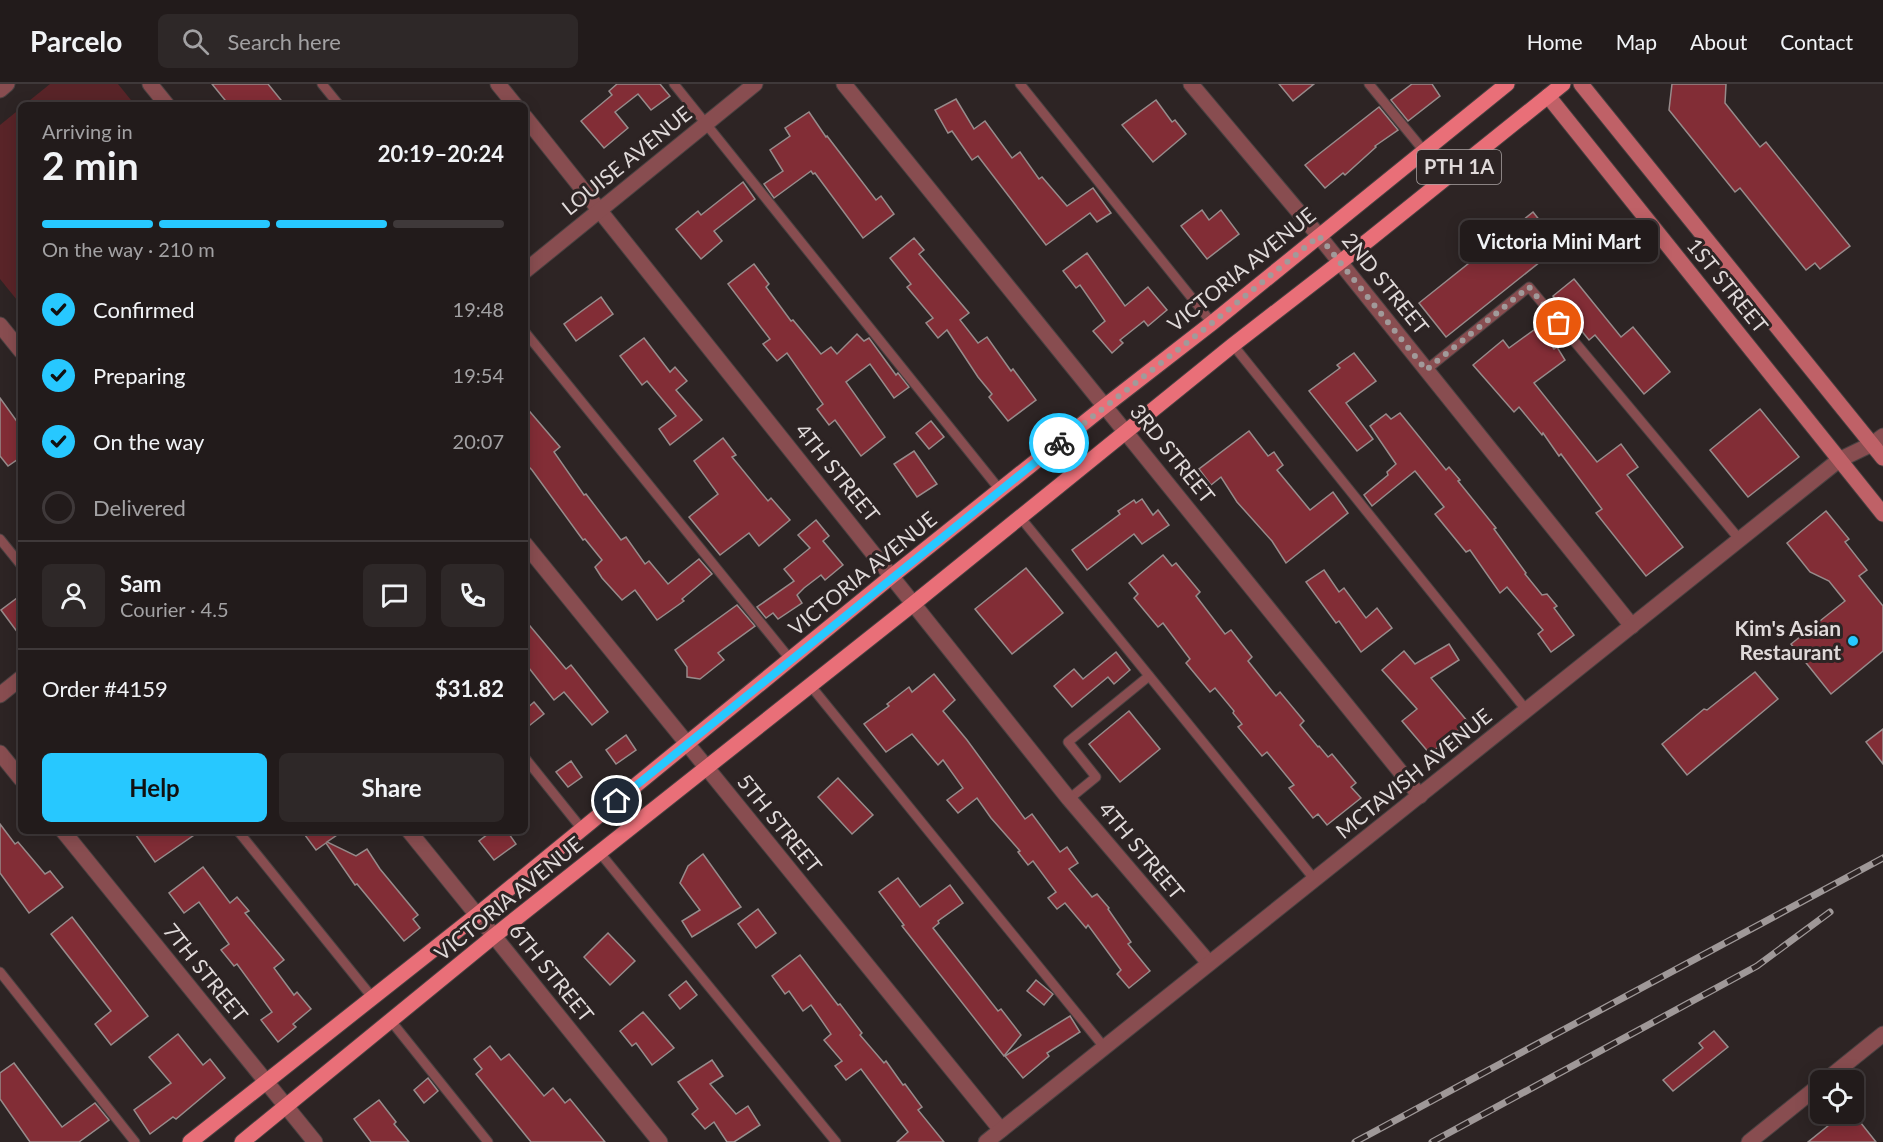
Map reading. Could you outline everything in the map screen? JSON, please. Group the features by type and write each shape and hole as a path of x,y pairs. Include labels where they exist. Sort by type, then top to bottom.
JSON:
{"main road":[{"name":"VICTORIA AVENUE","path":"190,1142 477,915 892,576 1212,323 1507,84"},
{"name":"1ST STREET","path":"1538,84 1883,514"},
{"name":"VICTORIA AVENUE","path":"242,1142 494,936 1563,84"},
{"name":"1ST STREET","path":"1581,84 1878,440 1883,458"}],"street":[{"path":"0,90 7,84"},
{"path":"150,84 165,102"},
{"path":"498,84 513,102"},
{"name":"LOUISE AVENUE","path":"528,269 755,84"},
{"name":"3RD STREET","path":"844,84 1420,796"},
{"name":"2ND STREET","path":"1191,84 1319,236 1632,626"},
{"name":"4TH STREET","path":"528,121 1069,799 1209,963"},
{"path":"0,325 18,347"},
{"name":"MCTAVISH AVENUE","path":"986,1142 1839,460 1878,440"},
{"name":"5TH STREET","path":"528,548 1001,1130"},
{"path":"0,695 18,680"},
{"path":"0,753 18,775"},
{"name":"7TH STREET","path":"65,834 315,1142"},
{"name":"6TH STREET","path":"411,834 660,1142"},
{"path":"1838,1070 1883,1034"},
{"path":"1749,1142 1810,1093"}],"lane":[{"path":"322,84 337,102"},
{"path":"674,84 1000,490"},
{"path":"1020,84 1212,323"},
{"path":"1369,84 1424,151"},
{"path":"1426,370 1529,287 1740,540"},
{"path":"528,336 790,659"},
{"path":"1233,345 1527,711"},
{"path":"1020,517 1315,880"},
{"path":"0,539 18,561"},
{"path":"1069,799 1096,777 1068,741 1149,676"},
{"path":"810,686 1104,1047"},
{"path":"528,762 582,829"},
{"path":"240,834 372,997"},
{"path":"600,853 836,1142"},
{"path":"0,972 135,1142"},
{"path":"391,1021 488,1142"}],"shaded area":[{"path":"50,84 118,84 133,102 28,102"},
{"path":"18,110 18,301 0,279 0,125"}],"building":[{"path":"212,84 268,84 283,102 227,102"},
{"path":"617,84 660,84 670,96 651,110 638,94 615,112 628,128 604,148 581,121 612,95 609,91"},
{"path":"1279,84 1314,84 1293,101"},
{"path":"1412,84 1432,84 1440,96 1408,121 1391,100"},
{"path":"1672,84 1726,84 1725,103 1760,147 1766,142 1850,246 1820,269 1815,263 1806,270 1740,188 1735,192 1669,110"},
{"path":"956,99 974,129 985,121 1012,158 1020,152 1039,179 1042,177 1067,206 1093,188 1111,213 1097,222 1090,213 1046,245 978,156 972,160 952,131 948,133 935,110"},
{"path":"1156,100 1172,122 1175,120 1186,134 1153,162 1122,125"},
{"path":"1379,107 1398,130 1375,146 1345,175 1343,173 1325,188 1305,165"},
{"path":"809,112 876,200 881,196 894,214 863,238 815,173 811,171 774,198 764,184 783,171 770,150 790,136 785,128"},
{"path":"743,182 755,199 714,231 722,241 701,259 676,229 698,211 701,215"},
{"path":"1202,210 1209,220 1221,210 1239,234 1207,259 1181,226"},
{"path":"1533,212 1560,246 1446,337 1419,303"},
{"path":"914,238 924,250 919,254 969,313 960,320 978,343 987,337 1011,371 1013,369 1036,400 1008,421 989,397 992,394 947,330 938,338 926,323 933,318 907,287 911,284 890,258"},
{"path":"1087,253 1125,306 1148,287 1167,310 1148,326 1144,321 1120,340 1123,343 1112,353 1093,331 1105,321 1080,285 1076,288 1063,271"},
{"path":"754,264 769,284 766,287 791,321 793,320 821,354 831,347 837,354 857,334 864,341 869,338 896,375 898,373 909,387 894,398 870,364 846,382 885,437 861,456 835,420 829,425 817,409 823,404 787,353 777,361 763,344 770,339 728,284"},
{"path":"1574,279 1621,337 1633,327 1670,372 1644,394 1595,335 1589,340 1553,296"},
{"path":"601,297 613,314 576,341 564,324"},
{"path":"1538,327 1554,349 1557,347 1565,360 1534,383 1597,462 1621,444 1638,467 1627,475 1683,547 1646,576 1596,513 1602,509 1561,454 1559,456 1543,433 1542,435 1519,407 1514,412 1473,365 1503,340 1509,348"},
{"path":"644,338 670,372 675,367 687,381 676,390 702,420 670,445 659,429 676,416 647,381 642,385 620,356"},
{"path":"1354,353 1376,381 1346,403 1373,439 1357,451 1309,391 1340,368 1337,365"},
{"path":"0,398 18,423 18,459 8,466 0,456"},
{"path":"1760,409 1799,457 1748,497 1710,450"},
{"path":"528,410 560,447 554,452 584,495 586,494 621,540 626,537 645,564 649,561 668,584 699,559 712,574 682,599 684,601 657,620 635,590 622,600 595,567 602,560 585,539 583,540 528,466"},
{"path":"1400,413 1446,470 1449,467 1460,480 1458,481 1496,528 1494,529 1542,595 1547,594 1557,606 1554,608 1574,635 1551,652 1538,634 1543,630 1507,587 1500,593 1470,550 1466,552 1435,514 1444,507 1415,471 1372,506 1364,495 1388,475 1387,472 1396,464 1370,426 1386,414 1391,419"},
{"path":"931,421 944,437 929,449 916,433"},
{"path":"1249,431 1268,456 1274,452 1283,465 1277,470 1310,510 1333,492 1348,513 1286,563 1272,541 1237,502 1221,477 1211,485 1199,469"},
{"path":"723,438 736,455 732,457 768,501 771,498 790,520 759,546 749,533 720,555 689,517 718,494 694,461"},
{"path":"914,451 937,484 917,497 894,464"},
{"path":"1142,499 1153,515 1158,510 1169,525 1142,544 1134,534 1087,570 1072,550 1120,514 1118,511 1134,500 1136,503"},
{"path":"1826,511 1849,539 1845,542 1867,570 1859,576 1883,606 1883,651 1831,694 1791,644 1845,601 1829,581 1810,572 1787,543"},
{"path":"816,520 829,536 823,541 843,565 825,580 821,575 804,588 797,595 802,603 778,619 773,613 766,618 757,607 794,581 784,569 810,548 798,535"},
{"path":"1163,555 1172,566 1176,563 1200,592 1196,596 1225,634 1231,630 1252,657 1248,661 1276,696 1280,692 1304,721 1300,725 1318,747 1328,757 1332,754 1356,783 1351,787 1361,798 1327,825 1318,814 1313,818 1289,788 1294,785 1267,752 1262,756 1238,727 1242,724 1233,713 1234,711 1215,688 1210,692 1186,663 1190,659 1163,623 1158,627 1134,598 1138,594 1129,583"},
{"path":"1026,568 1063,613 1012,654 975,609"},
{"path":"1324,570 1339,592 1344,588 1366,618 1377,608 1392,628 1361,652 1339,621 1336,623 1306,582"},
{"path":"18,597 18,633 1,610"},
{"path":"737,605 755,626 718,653 724,660 700,679 687,677 687,667 675,650"},
{"path":"528,624 566,669 571,665 608,712 592,725 564,692 554,700 528,667"},
{"path":"1449,644 1459,660 1431,678 1468,722 1430,754 1402,721 1417,709 1382,670 1404,651 1415,664"},
{"path":"1116,652 1130,670 1114,684 1108,677 1072,707 1054,686 1074,669 1083,679"},
{"path":"1755,672 1778,699 1687,775 1662,744 1704,709 1707,710"},
{"path":"934,674 955,700 943,711 1025,819 1032,814 1060,852 1067,847 1078,863 1069,869 1092,897 1097,894 1109,908 1131,942 1128,944 1150,971 1129,988 1117,974 1121,970 1088,925 1086,928 1065,903 1057,909 1048,898 1056,892 1033,861 1028,865 1018,852 1020,851 977,798 958,813 947,800 963,788 943,760 938,765 912,734 886,752 864,724 889,706 887,704 909,687 912,692"},
{"path":"534,702 544,714 528,727 528,707"},
{"path":"1129,711 1160,749 1120,782 1089,744"},
{"path":"1883,729 1883,764 1866,742"},
{"path":"626,735 636,750 616,764 606,750"},
{"path":"571,761 582,777 568,787 556,772"},
{"path":"838,778 873,815 852,834 818,797"},
{"path":"0,824 15,844 18,842 45,874 50,871 63,887 29,913 0,873"},
{"path":"135,834 196,834 155,862"},
{"path":"304,834 339,834 327,842 356,856 367,849 380,869 418,915 413,919 420,928 404,941 357,884 355,885 326,843 316,850"},
{"path":"488,834 509,834 516,844 494,860 479,841"},
{"path":"703,854 741,907 692,937 682,921 700,910 680,883 688,866"},
{"path":"203,867 230,903 237,897 249,911 245,913 284,960 274,968 294,995 297,992 311,1009 293,1024 296,1027 278,1042 261,1020 272,1012 237,964 234,966 221,950 229,944 199,902 184,913 169,893"},
{"path":"898,878 920,907 950,885 963,903 938,921 939,923 933,928 998,1011 1001,1009 1021,1035 1004,1056 902,926 904,925 879,892"},
{"path":"758,909 776,933 756,948 738,924"},
{"path":"72,917 148,1016 111,1045 95,1024 111,1011 51,934"},
{"path":"608,933 635,961 610,985 584,957"},
{"path":"800,955 862,1033 860,1035 884,1063 886,1061 903,1085 905,1084 922,1107 918,1110 944,1142 897,1142 908,1132 861,1069 846,1080 835,1066 842,1061 824,1040 831,1034 811,1005 803,1011 789,991 785,994 772,976"},
{"path":"1036,980 1053,994 1044,1005 1027,991"},
{"path":"686,981 697,995 680,1009 669,995"},
{"path":"643,1012 674,1048 652,1065 636,1043 632,1046 620,1031"},
{"path":"1070,1016 1080,1032 1047,1053 1049,1056 1023,1078 1005,1056"},
{"path":"1714,1031 1728,1047 1673,1091 1663,1080 1703,1048 1699,1043"},
{"path":"178,1034 203,1065 210,1059 225,1078 176,1119 173,1117 150,1134 134,1110 171,1083 149,1057"},
{"path":"490,1046 501,1060 509,1054 544,1096 553,1088 565,1103 570,1099 605,1142 531,1142 476,1074 482,1069 474,1059"},
{"path":"712,1060 723,1076 710,1084 736,1114 748,1106 760,1125 734,1142 727,1142 714,1122 705,1129 692,1114 698,1109 678,1082"},
{"path":"14,1063 62,1127 95,1103 109,1120 79,1142 30,1142 0,1099 0,1073"},
{"path":"428,1078 438,1091 424,1103 414,1090"},
{"path":"379,1100 409,1142 371,1142 354,1119"},
{"path":"1830,1124 1862,1124 1876,1142 1808,1142"}],"railway":[{"path":"1355,1142 1883,858"},
{"path":"1432,1142 1757,966 1830,912"}],"way so far":[{"path":"1059,443 1319,236 1426,370 1529,287 1559,323"}],"place":[{"name":"Victoria Mini Mart","path":"1559,323"},
{"name":"Kim's Asian Restaurant","path":"1853,641"}],"route":[{"path":"617,801 1059,443"}]}
